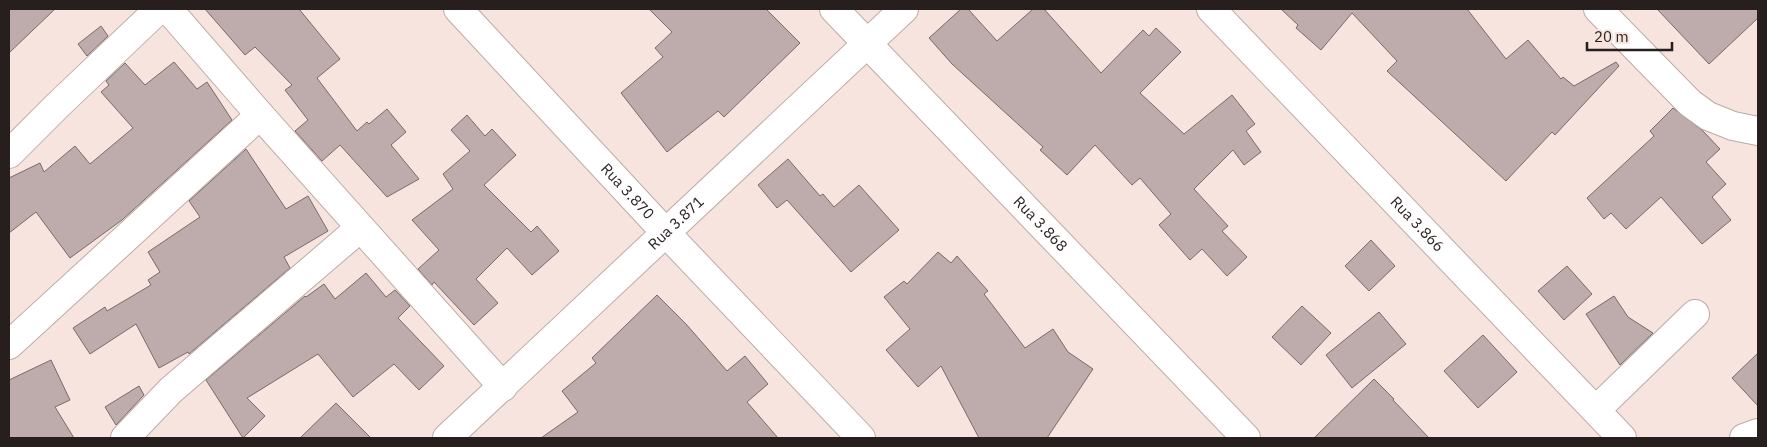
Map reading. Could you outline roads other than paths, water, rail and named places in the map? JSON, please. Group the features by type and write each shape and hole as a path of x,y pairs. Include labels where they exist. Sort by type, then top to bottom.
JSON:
{"street":[{"path":"9,154 159,9"},
{"path":"168,9 260,116 503,387"},
{"name":"Rua 3.870","path":"458,9 666,233 861,438"},
{"name":"Rua 3.868","path":"834,9 1246,438"},
{"name":"Rua 3.871","path":"463,433 503,387 904,9"},
{"name":"Rua 3.866","path":"1211,9 1622,438"},
{"path":"1598,9 1690,103 1708,116 1733,126 1758,132"},
{"path":"9,345 260,116"},
{"path":"124,438 171,390 360,228"},
{"path":"1596,410 1695,314"},
{"path":"1744,438 1758,433"}]}
